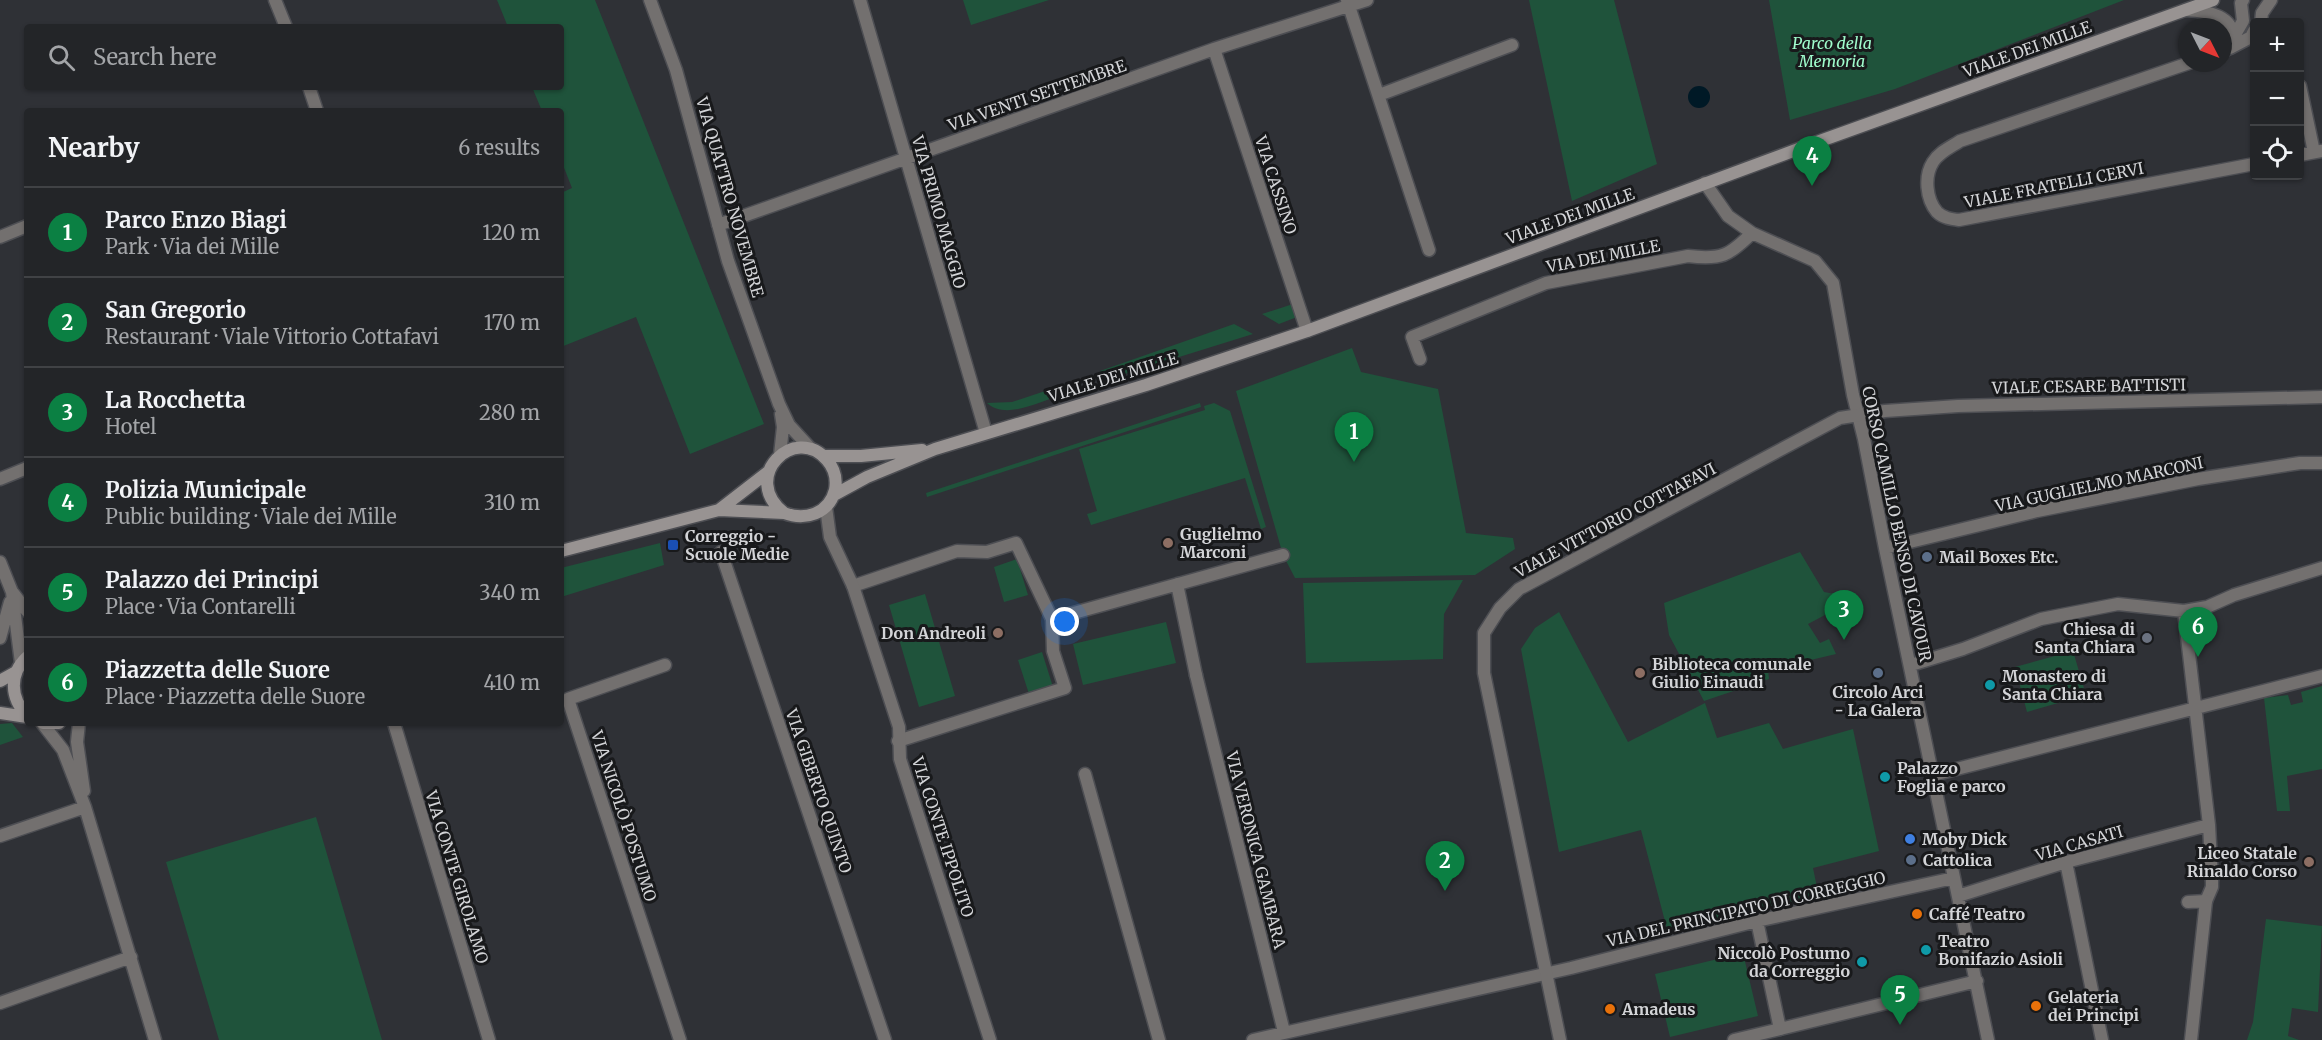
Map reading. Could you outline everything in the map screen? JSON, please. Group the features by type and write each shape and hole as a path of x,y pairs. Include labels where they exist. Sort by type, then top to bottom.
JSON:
{"main road":[{"name":"VIALE DEI MILLE","path":"826,507 834,495 867,477 935,448 1136,388 1306,331 1705,183 2213,0"},
{"name":"VIALE DEI MILLE","path":"823,456 861,456 935,448"},
{"path":"719,510 768,472 780,455 790,450 811,449 823,456 835,474 834,495"},
{"path":"768,472 769,495 775,506 784,513 794,517 805,517 826,507"},
{"path":"564,550 719,510 784,513"},
{"path":"0,681 21,664"},
{"path":"21,664 13,684 15,696 24,713"},
{"path":"0,713 24,716"}],"street":[{"path":"275,0 284,24"},
{"name":"VIA QUATTRO NOVEMBRE","path":"650,0 676,70 728,261 779,404 789,425 811,449"},
{"name":"VIA PRIMO MAGGIO","path":"860,0 986,433"},
{"name":"VIA VENTI SETTEMBRE","path":"718,225 1348,3 1367,0"},
{"path":"2232,40 2243,21 2241,3 2243,0"},
{"path":"2261,18 2271,0"},
{"path":"1348,3 1429,250"},
{"path":"2185,10 2204,11 2221,18"},
{"path":"2232,46 2250,37"},
{"path":"1379,95 1512,45"},
{"name":"VIA CASSINO","path":"1214,50 1306,331"},
{"name":"VIALE FRATELLI CERVI","path":"2178,67 1954,145 1935,159 1929,169 1927,184 1932,204 1938,213 1947,219 1959,220 2250,165"},
{"path":"310,90 316,108"},
{"path":"2304,100 2318,151"},
{"name":"CORSO CAMILLO BENSO DI CAVOUR","path":"1705,183 1728,216 1752,233 1815,261 1833,282 1839,324 1988,1040"},
{"path":"0,237 24,227"},
{"name":"VIA DEI MILLE","path":"1420,359 1412,337 1546,282 1688,256 1708,259 1732,253 1752,233"},
{"name":"VIALE CESARE BATTISTI","path":"1858,415 1902,409 1958,406 2322,398"},
{"name":"VIA QUATTRO NOVEMBRE","path":"779,404 783,427 780,455"},
{"name":"VIALE VITTORIO COTTAFAVI","path":"1560,1040 1484,673 1484,633 1500,608 1519,589 1840,418 1858,415"},
{"name":"VIA GUGLIELMO MARCONI","path":"1885,548 2037,511 2198,479 2300,463 2322,463"},
{"path":"0,479 24,469"},
{"name":"VIA CONTE IPPOLITO","path":"826,507 831,537 853,586 898,727 900,759 990,1040"},
{"path":"853,586 957,550 987,552 1016,543 1052,619 1053,651 1065,688 898,741"},
{"name":"VIA GIBERTO QUINTO","path":"721,552 885,1040"},
{"path":"1052,619 1283,555"},
{"path":"0,562 12,592 21,664"},
{"path":"1911,665 1963,649 2041,619 2118,604 2184,610 2207,607 2234,595 2322,568"},
{"name":"VIA VERONICA GAMBARA","path":"1177,584 1196,675 1284,1032"},
{"path":"12,592 24,607"},
{"path":"0,638 12,592"},
{"path":"2184,610 2197,706 2212,880 2212,887 2206,901 2191,1040"},
{"name":"VIA NICOLÒ POSTUMO","path":"665,665 568,699 680,1040"},
{"path":"1933,775 2322,676"},
{"path":"45,726 63,750 85,807 155,1040"},
{"path":"79,726 77,742 85,807"},
{"name":"VIA CONTE GIROLAMO","path":"395,726 489,1040"},
{"path":"1085,774 1159,1040"},
{"path":"0,836 85,807"},
{"name":"VIA CASATI","path":"1958,896 2066,862 2209,825"},
{"path":"2066,862 2102,1040"},
{"name":"VIA DEL PRINCIPATO DI CORREGGIO","path":"1547,973 1757,921 1954,878"},
{"path":"2188,902 2206,901"},
{"path":"1757,921 1779,1029"},
{"path":"0,1003 130,957"},
{"path":"1260,1039 1547,973"},
{"path":"1734,1040 1977,981"}],"green space":[{"path":"497,0 595,0 764,424 690,454 636,317 564,346 564,192 572,188 564,168 564,108 541,108 533,90 564,90 564,24 507,24"},
{"path":"963,0 1049,0 971,25"},
{"path":"1529,0 1614,0 1657,164 1572,201"},
{"name":"Parco della Memoria","path":"1769,0 2124,0 1895,89 1790,120"},
{"path":"1293,304 1297,317 1279,324 1262,314"},
{"path":"1234,324 1253,334 1099,382 1100,371"},
{"path":"1352,348 1361,372 1438,389 1466,533 1513,538 1515,549 1475,575 1295,578 1283,555 1236,391"},
{"path":"1069,383 1064,394 1025,408 1004,410 987,403 1012,402"},
{"path":"1200,403 1201,407 927,497 926,493"},
{"path":"1214,403 1230,411 1266,527 1261,529 1245,478 1091,525 1087,514 1097,511 1079,449 1205,410 1204,406"},
{"path":"660,543 664,565 564,596 564,567"},
{"path":"1800,552 1824,592 1857,598 1808,624 1820,643 1829,639 1836,654 1768,670 1769,679 1704,701 1669,635 1664,603"},
{"path":"1017,559 1028,595 1004,602 994,567"},
{"path":"1463,580 1444,614 1443,659 1306,663 1303,583"},
{"path":"925,594 955,696 919,707 889,605"},
{"path":"1559,612 1628,742 1705,703 1717,738 1769,723 1783,749 1853,729 1879,851 1813,868 1819,897 1667,929 1641,830 1559,852 1521,649 1535,628"},
{"path":"1166,622 1176,663 1083,685 1073,644"},
{"path":"2073,651 2086,695 2027,712 2015,667"},
{"path":"1042,652 1053,687 1029,694 1018,660"},
{"path":"2322,686 2322,769 2287,776 2290,811 2277,811 2264,698 2288,695 2291,705 2303,702 2301,692"},
{"path":"12,723 23,737 0,745 0,724"},
{"path":"316,817 382,1040 219,1040 166,862"},
{"path":"2266,919 2322,926 2318,1012 2292,1008 2288,1036 2299,1040 2247,1040 2253,1022"},
{"path":"1743,953 1758,1016 1670,1037 1655,974"}],"water":[{"path":"1699,86 1707,89 1710,97 1707,105 1699,108 1691,105 1688,97 1691,89"}],"place":[{"name":"Polizia Municipale","path":"1812,186"},
{"name":"Parco Enzo Biagi","path":"1354,462"},
{"name":"Guglielmo Marconi","path":"1168,543"},
{"name":"Correggio - Scuole Medie","path":"673,545"},
{"name":"Mail Boxes Etc.","path":"1927,557"},
{"name":"Don Andreoli","path":"998,633"},
{"name":"Chiesa di Santa Chiara","path":"2147,638"},
{"name":"La Rocchetta","path":"1844,640"},
{"name":"Piazzetta delle Suore","path":"2198,657"},
{"name":"Biblioteca comunale Giulio Einaudi","path":"1640,673"},
{"name":"Circolo Arci - La Galera","path":"1878,673"},
{"name":"Monastero di Santa Chiara","path":"1990,685"},
{"name":"Palazzo Foglia e parco","path":"1885,777"},
{"name":"Moby Dick","path":"1910,839"},
{"name":"Cattolica","path":"1911,860"},
{"name":"Liceo Statale Rinaldo Corso","path":"2309,862"},
{"name":"San Gregorio","path":"1445,891"},
{"name":"Caffé Teatro","path":"1917,914"},
{"name":"Teatro Bonifazio Asioli","path":"1926,950"},
{"name":"Niccolò Postumo da Correggio","path":"1862,962"},
{"name":"Gelateria dei Principi","path":"2036,1006"},
{"name":"Amadeus","path":"1610,1009"},
{"name":"Palazzo dei Principi","path":"1900,1025"}]}
